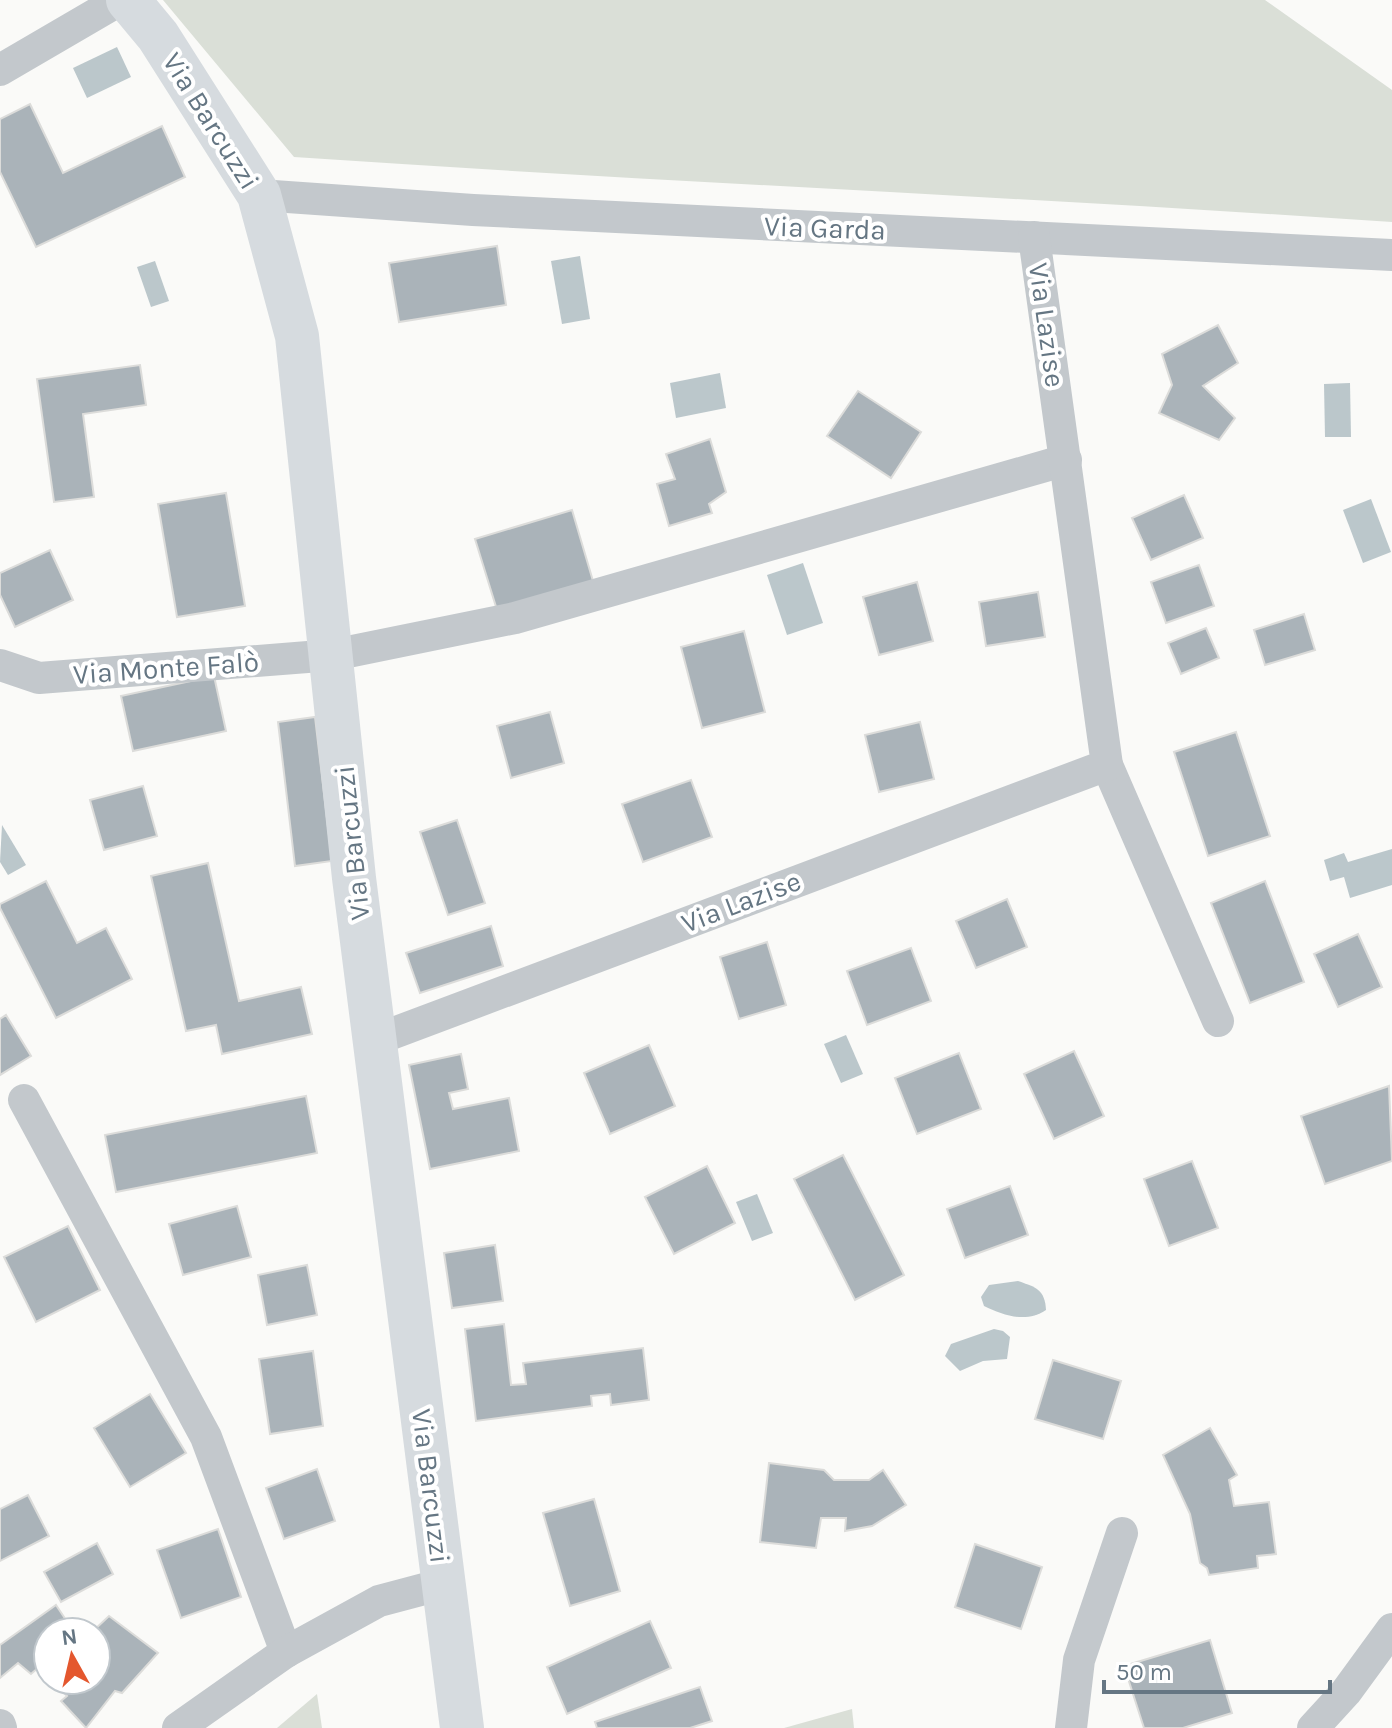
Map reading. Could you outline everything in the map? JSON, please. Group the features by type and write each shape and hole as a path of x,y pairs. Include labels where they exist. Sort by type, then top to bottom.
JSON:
{"street":[{"path":"0,70 120,0"},
{"name":"Via Barcuzzi","path":"128,0 158,36 259,195 297,336 333,655 354,878 462,1728"},
{"name":"Via Garda","path":"259,195 521,213 1392,255"},
{"name":"Via Lazise","path":"1034,237 1107,765 1218,1021"},
{"path":"333,655 515,618 1066,460"},
{"name":"Via Monte Falò","path":"0,665 39,678 333,655"},
{"name":"Via Lazise","path":"375,1040 1107,765"},
{"path":"24,1100 206,1437 286,1652"},
{"path":"1071,1728 1079,1660 1122,1533"},
{"path":"178,1728 286,1652 379,1601 443,1584"},
{"path":"1313,1728 1346,1692 1392,1629"}],"shaded area":[{"path":"163,0 1265,0 1392,90 1392,222 294,157"},
{"path":"117,47 131,77 87,98 73,68"},
{"path":"580,256 590,319 562,324 551,261"},
{"path":"155,261 169,301 151,307 137,267"},
{"path":"720,373 726,408 676,418 670,383"},
{"path":"1350,383 1351,437 1325,437 1324,384"},
{"path":"1371,499 1391,552 1363,563 1343,510"},
{"path":"803,563 823,623 787,635 767,575"},
{"path":"2,825 26,865 8,875 0,862"},
{"path":"1392,849 1392,885 1350,898 1344,877 1330,881 1324,860 1344,853 1348,862"},
{"path":"846,1035 863,1074 841,1083 824,1044"},
{"path":"757,1194 773,1233 752,1241 736,1202"},
{"path":"1018,1281 1038,1290 1044,1298 1046,1310 1031,1316 1015,1317 984,1306 981,1297 989,1285"},
{"path":"994,1329 1010,1337 1007,1359 983,1361 960,1371 945,1356 951,1344"},
{"path":"317,1694 322,1728 277,1728"},
{"path":"852,1709 854,1728 784,1728"}],"building":[{"path":"30,104 63,173 162,126 185,177 36,247 0,172 0,119"},
{"path":"497,246 506,305 399,322 389,263"},
{"path":"1218,325 1238,363 1203,386 1235,418 1219,440 1159,413 1172,385 1162,354"},
{"path":"140,365 146,405 83,414 94,497 54,502 37,379"},
{"path":"858,391 921,432 891,478 827,436"},
{"path":"710,439 726,492 709,504 712,513 669,526 657,484 675,479 666,454"},
{"path":"226,493 245,606 177,617 158,504"},
{"path":"1184,495 1203,538 1151,560 1132,518"},
{"path":"572,510 593,581 497,610 475,539"},
{"path":"50,550 73,600 15,627 0,595 0,573"},
{"path":"1199,565 1214,606 1166,623 1151,582"},
{"path":"917,582 933,641 879,655 863,597"},
{"path":"1038,592 1045,637 986,646 979,602"},
{"path":"1304,614 1315,650 1265,665 1254,630"},
{"path":"1206,628 1219,658 1181,674 1168,643"},
{"path":"744,631 765,712 702,728 681,647"},
{"path":"214,676 226,731 133,751 121,696"},
{"path":"550,712 564,763 511,778 497,726"},
{"path":"315,717 332,861 295,866 278,722"},
{"path":"920,722 934,779 879,792 865,735"},
{"path":"1236,732 1270,836 1208,856 1174,752"},
{"path":"691,780 712,837 643,862 622,804"},
{"path":"143,786 157,836 104,850 90,800"},
{"path":"457,820 485,903 448,915 420,832"},
{"path":"208,863 239,1001 301,987 312,1034 222,1054 216,1025 186,1031 151,876"},
{"path":"46,881 77,943 106,928 132,979 56,1018 0,908 0,904"},
{"path":"1265,881 1304,982 1250,1003 1211,903"},
{"path":"1007,899 1027,947 976,968 956,921"},
{"path":"491,926 503,966 420,993 406,953"},
{"path":"1358,934 1382,987 1338,1007 1314,954"},
{"path":"767,942 786,1005 739,1019 720,957"},
{"path":"911,948 931,1001 867,1025 847,971"},
{"path":"6,1015 31,1056 0,1075 0,1019"},
{"path":"649,1045 675,1106 610,1134 584,1073"},
{"path":"1074,1051 1104,1116 1054,1139 1024,1074"},
{"path":"959,1053 981,1109 917,1134 895,1078"},
{"path":"461,1054 468,1089 449,1093 453,1109 509,1098 519,1151 430,1169 409,1065"},
{"path":"1389,1086 1392,1161 1325,1184 1301,1116"},
{"path":"306,1096 317,1153 116,1192 105,1135"},
{"path":"843,1155 904,1275 855,1300 794,1179"},
{"path":"1192,1161 1218,1228 1169,1246 1144,1179"},
{"path":"707,1166 735,1223 674,1254 645,1197"},
{"path":"1010,1186 1028,1235 965,1258 947,1209"},
{"path":"237,1206 251,1257 183,1275 169,1224"},
{"path":"68,1226 100,1290 36,1322 4,1257"},
{"path":"495,1245 503,1301 452,1308 444,1253"},
{"path":"307,1265 317,1315 267,1325 258,1275"},
{"path":"504,1324 511,1385 526,1384 523,1363 643,1348 649,1400 611,1405 610,1394 591,1396 592,1406 476,1421 465,1329"},
{"path":"313,1351 323,1426 270,1434 259,1359"},
{"path":"1053,1360 1121,1381 1103,1439 1035,1419"},
{"path":"150,1394 186,1453 130,1487 94,1428"},
{"path":"1210,1428 1237,1475 1229,1480 1234,1506 1269,1502 1276,1554 1257,1556 1258,1568 1209,1575 1207,1568 1200,1563 1190,1514 1163,1455"},
{"path":"769,1463 824,1470 834,1480 869,1480 883,1470 906,1505 872,1526 845,1531 846,1518 821,1518 816,1548 760,1542"},
{"path":"317,1469 335,1521 284,1539 266,1488"},
{"path":"28,1495 49,1536 0,1561 0,1509"},
{"path":"594,1499 620,1591 570,1606 543,1513"},
{"path":"218,1529 241,1597 181,1618 157,1550"},
{"path":"97,1543 113,1574 61,1602 44,1572"},
{"path":"975,1544 1042,1567 1021,1629 955,1607"},
{"path":"56,1605 63,1616 41,1616"},
{"path":"112,1618 158,1653 122,1693 115,1691 112,1695"},
{"path":"650,1621 671,1668 567,1714 547,1667"},
{"path":"32,1622 32,1673 18,1663 0,1678 0,1645"},
{"path":"1210,1640 1232,1713 1183,1728 1144,1728 1124,1666"},
{"path":"700,1687 712,1721 690,1728 597,1728 595,1722"},
{"path":"67,1696 111,1696 86,1728 61,1701"}]}
